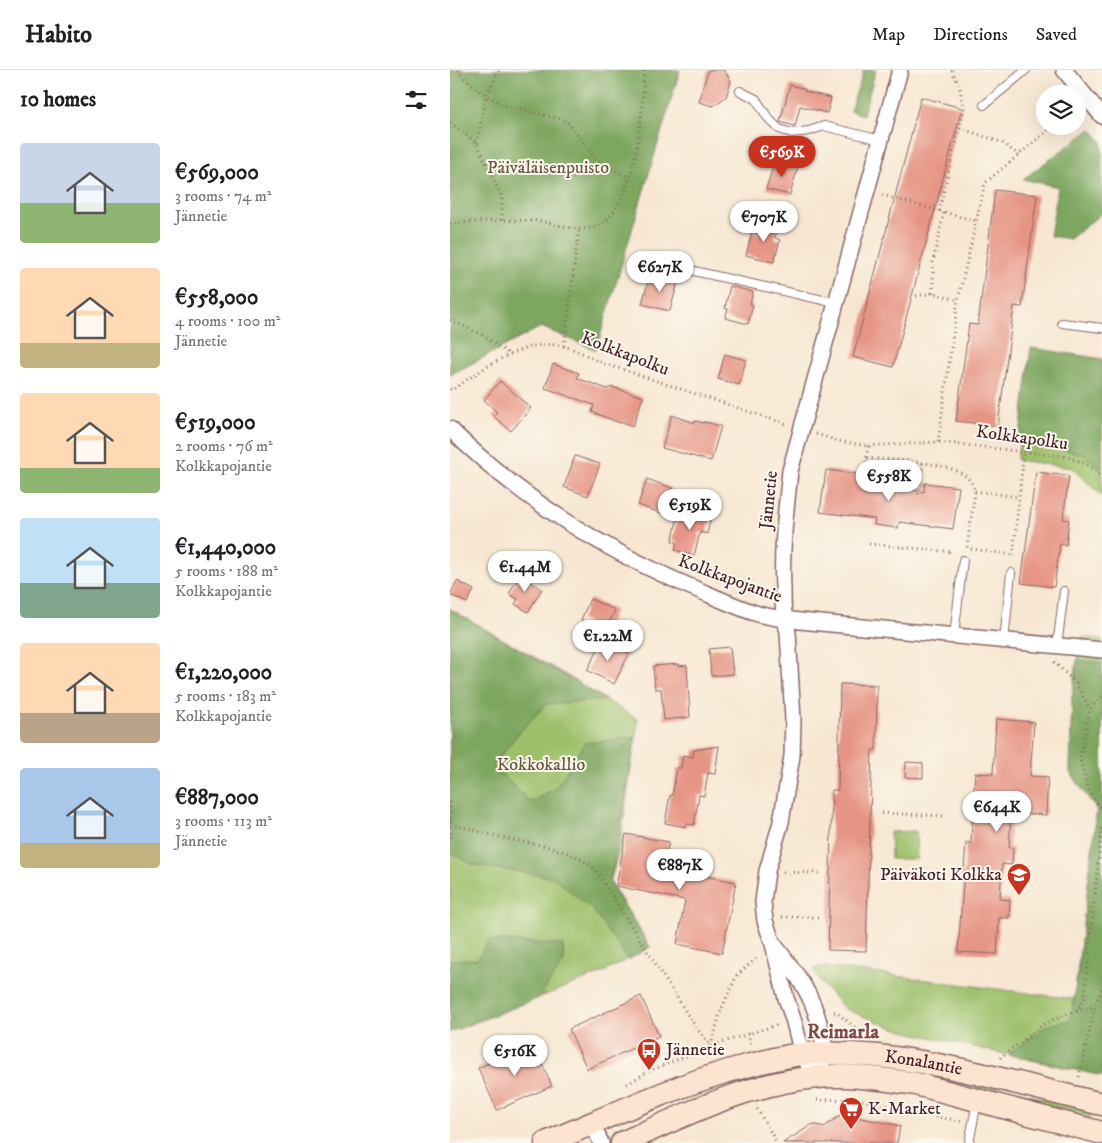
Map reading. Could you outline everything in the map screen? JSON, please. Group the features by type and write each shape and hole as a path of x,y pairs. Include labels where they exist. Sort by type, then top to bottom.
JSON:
{"main road":[{"name":"Konalantie","path":"546,1143 597,1133 643,1101 697,1080 734,1069 802,1054 826,1053 880,1056 908,1060 1102,1104"},
{"name":"Konalantie","path":"622,1143 686,1114 764,1086 816,1077 859,1077 916,1084 975,1111 1102,1133"}],"street":[{"name":"Jännetie","path":"816,1077 802,1054 780,976 763,902 766,871 781,822 792,756 793,720 788,632 784,619 782,565 790,471 900,70"},
{"path":"1064,70 1102,116"},
{"name":"Kolkkapojantie","path":"450,429 475,454 509,481 547,509 589,536 668,577 758,614 784,619 1004,641 1054,652 1102,650"},
{"name":"Jännetie","path":"773,944 794,970 809,993 818,1016 826,1053"},
{"path":"816,1077 826,1053"}],"lane":[{"path":"984,104 1026,70"},
{"path":"740,91 756,99 768,118 779,129 792,133 809,131 824,126 881,140"},
{"path":"694,271 836,303"},
{"path":"1062,323 1102,328"},
{"path":"954,636 962,560"},
{"path":"1004,641 1011,573"},
{"path":"1054,652 1064,591"},
{"path":"969,1143 975,1111"}],"path":[{"path":"459,70 459,73 486,96 501,104 567,121 597,160 629,177"},
{"path":"478,143 486,96 500,70"},
{"path":"450,224 538,222 579,229 595,227 612,215 620,202 635,159 642,118 644,70"},
{"path":"939,211 964,108 960,89 952,70"},
{"path":"450,123 478,143 502,198 502,222"},
{"path":"960,128 1001,142 1019,154"},
{"path":"938,442 958,300 985,184 1042,135"},
{"path":"877,193 976,221"},
{"path":"933,293 932,262 944,212"},
{"path":"564,346 579,229"},
{"path":"916,296 933,293 958,300"},
{"path":"450,320 481,334 508,353"},
{"name":"Kolkkapolku","path":"451,389 508,353 541,345 555,344 579,351 597,361 795,427"},
{"name":"Kolkkapolku","path":"813,433 838,441 868,446 938,442 1061,456 1093,467 1102,478"},
{"path":"863,487 868,446"},
{"path":"1011,573 1024,451"},
{"path":"867,458 948,468 964,475 975,491 967,549 962,560"},
{"path":"918,494 923,464"},
{"path":"975,491 1019,497"},
{"path":"869,544 951,553 967,549 1013,555"},
{"path":"1054,652 1076,684 1090,709"},
{"path":"1102,697 1090,709 1080,759 1087,787 1102,810"},
{"path":"450,802 450,840"},
{"path":"882,813 943,816"},
{"path":"451,825 567,852 583,859 595,869 694,1026 711,1046"},
{"path":"1076,1011 1084,1000 1102,825"},
{"path":"780,872 820,873"},
{"path":"782,917 819,916"},
{"path":"711,1046 721,1010 737,975 756,958"},
{"path":"1078,1080 1095,1006 1102,988"},
{"path":"997,1060 1044,1024 1076,1011 1095,1006"},
{"path":"625,1086 649,1071 711,1046 782,1023"},
{"path":"811,1100 858,1099 936,1117 975,1111"},
{"path":"749,1112 763,1108"},
{"path":"757,1109 777,1143"}],"green space":[{"name":"Päiväläisenpuisto","path":"450,70 680,70 596,350 541,327 450,375"},
{"path":"864,70 876,70 863,115 850,111"},
{"path":"1091,129 1102,142 1102,213 1070,239 1050,236 1058,187 1023,179 1083,135 1086,135"},
{"path":"1031,348 1102,359 1102,496 1072,468 1017,460"},
{"path":"1031,348 1102,359 1102,470 1085,455 1063,449 1019,445"},
{"name":"Kokkokallio","path":"450,609 571,678 638,720 619,852 610,882 650,947 602,973 450,1032"},
{"path":"450,609 606,700 546,704 516,736 493,766 530,802 556,788 585,743 636,737 610,882 650,947 628,960 592,909 553,877 474,865 450,852"},
{"path":"1081,637 1102,639 1102,1076 903,1031 845,1009 821,983 814,970 819,966 1074,999 1097,810 1070,772 1072,697"},
{"path":"1077,660 1102,663 1102,1076 1009,1054 1046,1026 1070,1020 1073,1008 1097,810 1070,772 1072,697"},
{"path":"916,831 917,859 891,859 890,832"},
{"path":"489,940 563,945 564,962 539,998 450,1032 450,960 477,959"},
{"path":"870,1063 927,1070 1092,1111 1090,1119 933,1078 870,1069"}],"building":[{"path":"708,70 724,70 731,81 726,97 713,106 699,102"},
{"path":"790,85 831,98 827,113 800,106 795,126 780,122"},
{"path":"921,97 962,108 893,367 853,357"},
{"path":"775,160 798,166 790,195 766,189"},
{"path":"995,190 1037,195 1022,307 1014,306 998,426 956,421 969,324 978,325"},
{"path":"761,222 778,226 775,238 780,240 774,262 746,255 752,232 758,234"},
{"path":"650,274 678,281 670,311 642,304"},
{"path":"730,286 753,292 750,304 753,305 748,324 725,318 728,309 725,308"},
{"path":"725,354 746,360 739,385 718,379"},
{"path":"553,364 579,373 577,378 607,389 612,387 643,397 633,426 592,412 594,405 545,388"},
{"path":"500,381 531,408 511,431 493,416 497,412 484,400"},
{"path":"672,415 695,423 695,421 704,422 721,426 711,461 662,448"},
{"path":"575,456 600,464 588,496 564,487"},
{"path":"826,470 860,474 859,483 924,492 925,483 959,487 953,529 899,522 898,528 874,525 875,519 820,512"},
{"path":"1036,472 1069,476 1063,519 1069,520 1066,545 1060,544 1054,587 1021,583"},
{"path":"647,479 672,488 670,494 674,495 666,515 638,505"},
{"path":"680,509 711,517 707,534 700,532 694,556 675,550 677,542 672,541"},
{"path":"519,576 542,589 528,612 515,604 518,599 509,594"},
{"path":"457,581 474,590 467,603 450,595"},
{"path":"590,599 615,610 606,630 581,620"},
{"path":"603,640 629,654 614,684 587,670"},
{"path":"730,647 733,674 711,676 709,649"},
{"path":"679,664 679,666 687,665 690,717 664,720 661,689 655,689 653,666"},
{"path":"840,684 877,685 876,750 872,750 866,951 828,950 832,790 838,790"},
{"path":"996,719 1034,722 1030,776 1048,777 1046,815 1011,813 1009,848 1013,848 1012,865 1002,864 1000,899 1010,900 1009,918 999,918 997,954 958,952 966,843 971,843 975,773 993,774"},
{"path":"719,746 715,774 708,773 704,796 699,795 694,825 687,824 686,827 665,823 677,768 681,768 683,755 693,757 694,750"},
{"path":"906,762 923,763 923,778 905,777"},
{"path":"626,834 669,842 664,864 705,872 704,876 736,882 722,953 677,944 685,900 616,886"},
{"path":"641,996 659,1036 587,1069 569,1029"},
{"path":"533,1043 552,1086 497,1110 478,1068"},
{"name":"K-Market","path":"842,1114 900,1126 897,1143 783,1143 813,1124 824,1127"}],"place":[{"name":"Päiväkoti Kolkka","path":"1019,896"},
{"name":"Jännetie","path":"649,1071"},
{"name":"K-Market","path":"851,1130"}],"district":[{"name":"Reimarla","path":"843,1032"}]}
